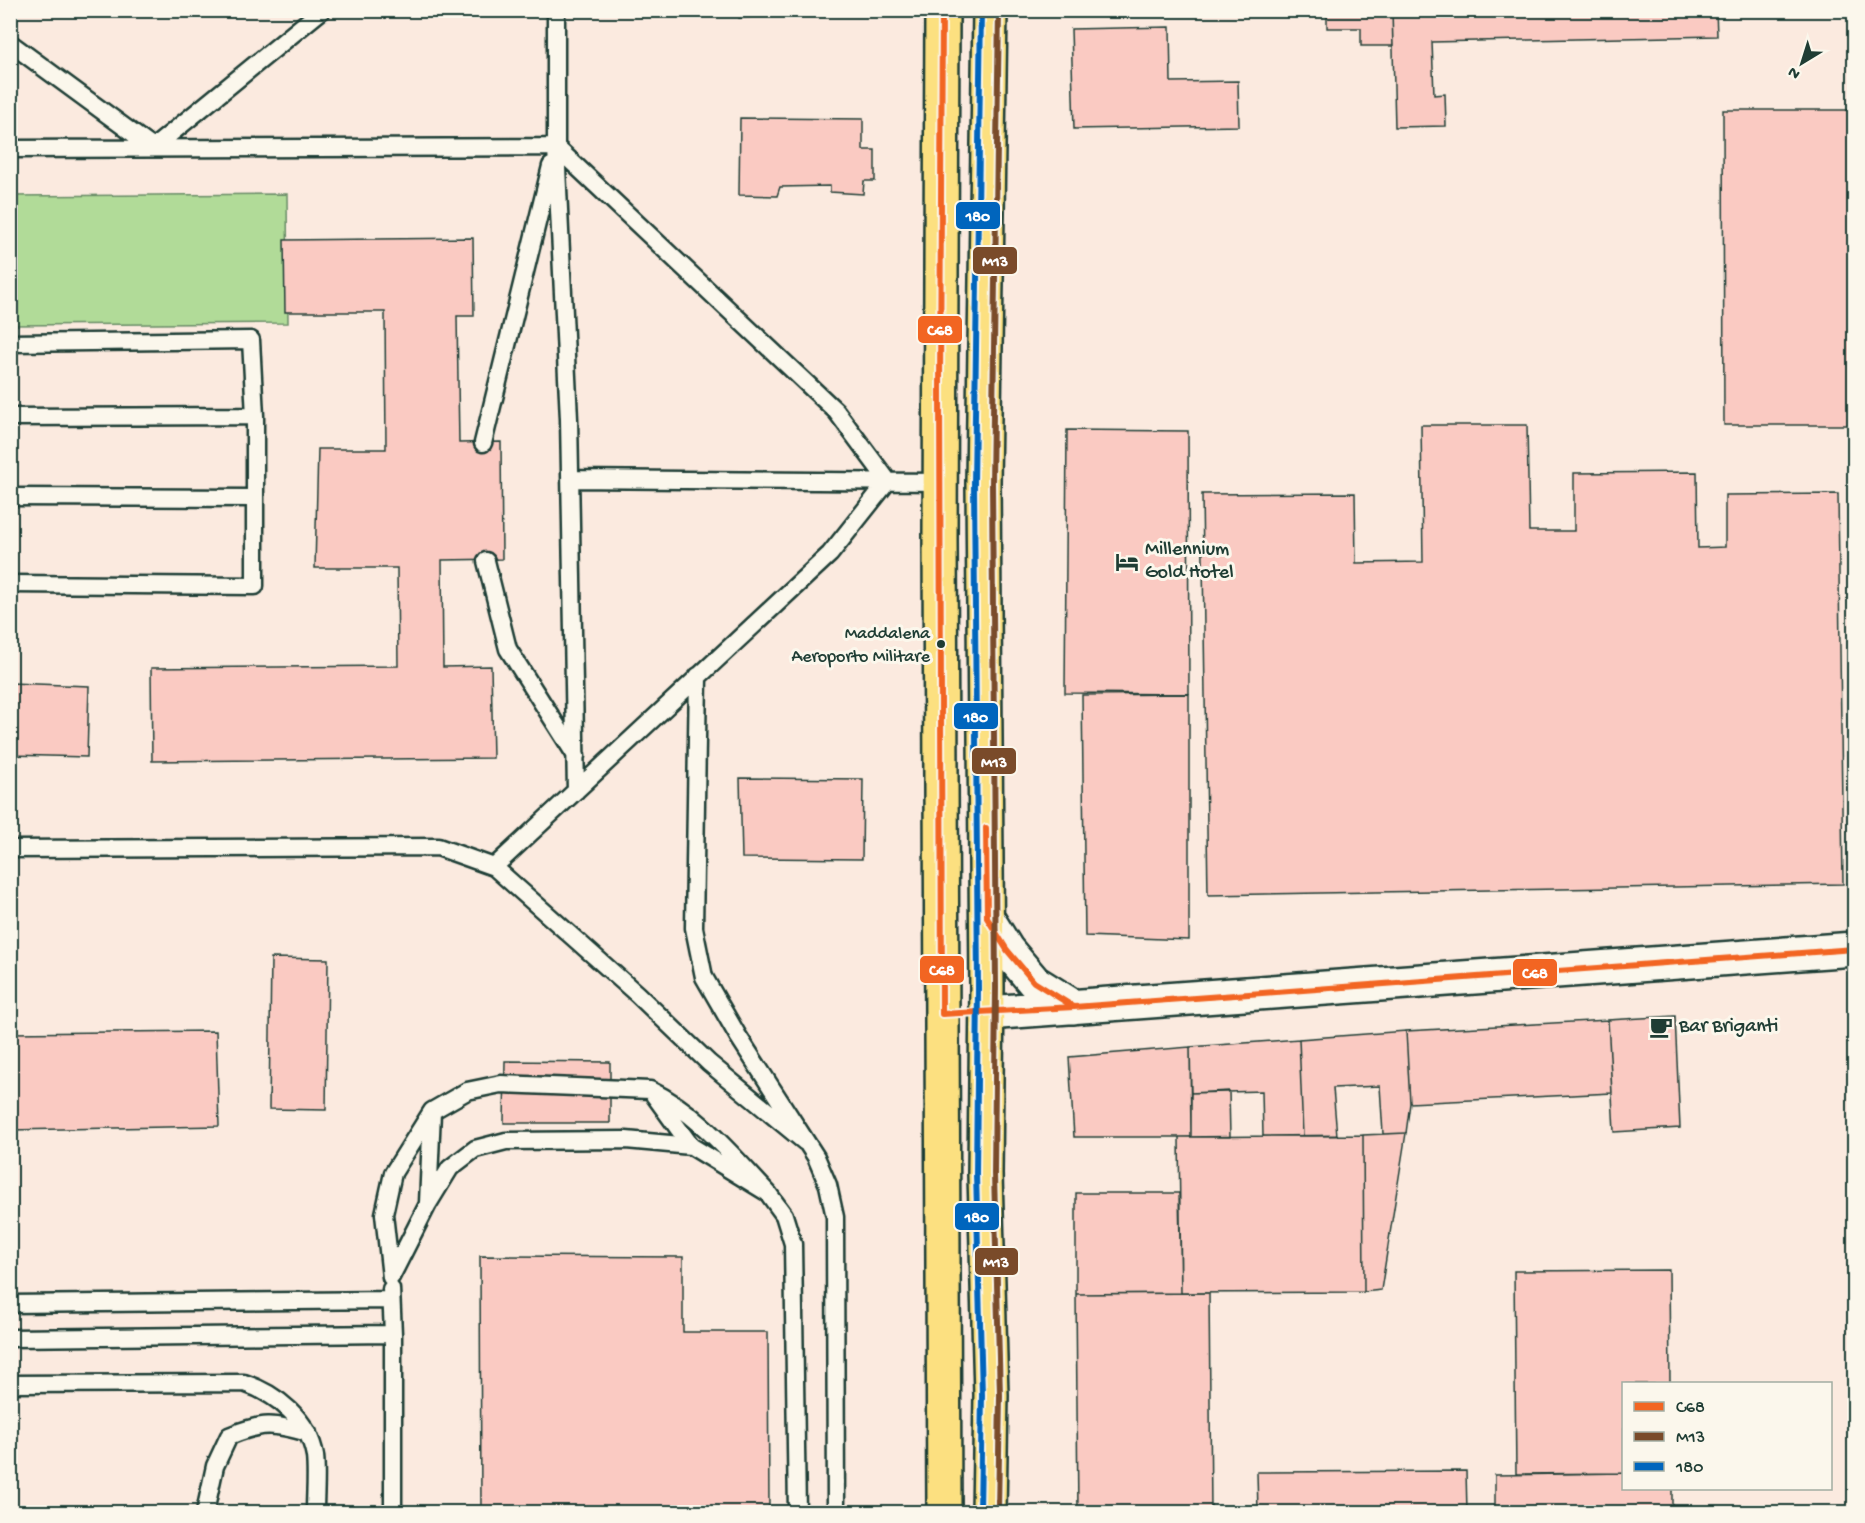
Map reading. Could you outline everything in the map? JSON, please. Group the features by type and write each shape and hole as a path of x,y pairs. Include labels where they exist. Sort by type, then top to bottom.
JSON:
{"main road":[{"path":"942,10 940,482 944,1512"},
{"path":"989,1512 991,1395 986,1174 987,918 983,483 990,10"},
{"path":"940,482 983,483"},
{"path":"942,1014 987,1013"}],"street":[{"path":"987,918 1007,950 1035,982 1074,1007"},
{"path":"987,1013 1854,949"}],"lane":[{"path":"153,148 322,10"},
{"path":"556,10 556,147 571,479 576,791"},
{"path":"10,43 153,148"},
{"path":"483,443 556,147"},
{"path":"10,149 556,147 836,411 888,482"},
{"path":"10,343 251,340 255,416 255,586 10,584"},
{"path":"10,417 255,416"},
{"path":"571,479 940,482"},
{"path":"495,867 830,554 888,482"},
{"path":"10,497 255,498"},
{"path":"486,561 508,649 576,756"},
{"path":"698,676 694,928 704,977 738,1036 816,1157 828,1185 835,1217 836,1512"},
{"path":"10,849 438,847 495,867 637,994 709,1063 805,1142"},
{"path":"393,1512 393,1334 391,1277 384,1214 393,1173 432,1111 467,1090 501,1084 650,1090 668,1099 701,1124 768,1193 784,1215 793,1244 797,1512"},
{"path":"650,1090 692,1146 768,1193"},
{"path":"428,1204 432,1111"},
{"path":"391,1277 428,1204 450,1168 475,1149 506,1141 626,1140 692,1146"},
{"path":"10,1304 390,1299"},
{"path":"10,1338 393,1334"},
{"path":"10,1384 244,1383 262,1389 279,1400 308,1433 315,1456 315,1512"},
{"path":"205,1512 215,1466 230,1436 252,1427 280,1425 308,1433"}],"green space":[{"path":"287,194 288,323 11,325 10,196"}],"building":[{"path":"739,10 830,10 830,13 739,18"},
{"path":"1327,10 1392,10 1393,46 1361,46 1361,28 1327,28"},
{"path":"1392,10 1716,10 1717,36 1432,42 1434,95 1445,94 1446,126 1395,127"},
{"path":"1170,27 1171,82 1238,81 1239,126 1074,129 1071,29"},
{"path":"1723,110 1854,110 1854,425 1724,425"},
{"path":"740,118 863,119 863,150 875,150 875,181 864,181 863,194 830,192 830,186 780,187 777,196 739,195"},
{"path":"473,238 474,316 457,316 459,443 501,442 502,559 442,560 443,667 491,666 493,758 152,761 151,668 398,666 397,568 315,568 318,449 386,449 385,312 285,312 284,240"},
{"path":"1421,425 1527,425 1529,531 1574,531 1574,473 1697,472 1698,548 1725,547 1725,495 1838,494 1843,884 1208,895 1202,494 1355,493 1356,563 1423,562"},
{"name":"Millennium Gold Hotel","path":"1067,430 1188,431 1189,694 1065,693"},
{"path":"10,683 89,686 87,757 10,755"},
{"path":"1189,694 1189,940 1085,936 1082,695"},
{"path":"740,778 863,779 862,859 742,858"},
{"path":"271,958 328,959 326,1110 269,1109"},
{"path":"1675,1016 1680,1128 1614,1132 1608,1020"},
{"path":"1608,1020 1612,1093 1410,1103 1406,1031"},
{"path":"216,1031 219,1126 10,1130 10,1033"},
{"path":"1406,1031 1410,1103 1406,1133 1383,1134 1380,1086 1333,1088 1337,1136 1303,1136 1299,1039"},
{"path":"1299,1039 1303,1136 1263,1136 1262,1091 1191,1093 1190,1047"},
{"path":"1190,1047 1191,1137 1074,1137 1069,1057"},
{"path":"505,1061 610,1062 610,1123 504,1123"},
{"path":"1229,1091 1230,1137 1191,1137 1191,1093"},
{"path":"1406,1133 1381,1290 1364,1292 1363,1135"},
{"path":"1363,1135 1364,1292 1181,1293 1179,1137"},
{"path":"1076,1193 1179,1193 1181,1293 1076,1294"},
{"path":"480,1256 683,1257 683,1332 768,1332 769,1512 481,1512"},
{"path":"1669,1270 1670,1382 1622,1382 1622,1473 1516,1474 1514,1271"},
{"path":"1209,1293 1211,1512 1078,1512 1076,1294"},
{"path":"1466,1471 1467,1512 1258,1512 1257,1472"},
{"path":"1622,1473 1622,1490 1672,1490 1672,1512 1495,1512 1495,1475"}],"transit line":[{"name":"C68","path":"942,10 940,390 942,1014 1074,1007 1854,949"},
{"name":"180","path":"980,1512 982,1395 976,1174 978,988 974,483 981,10"},
{"name":"M13","path":"998,1512 1000,1395 994,1174 996,988 992,483 999,10"},
{"name":"C68","path":"986,828 987,918 1007,950 1034,982 1074,1007 1101,1005"}],"place":[{"name":"Millennium Gold Hotel","path":"1127,562"},
{"name":"Maddalena Aeroporto Militare","path":"941,644"},
{"name":"Bar Briganti","path":"1661,1027"}]}
